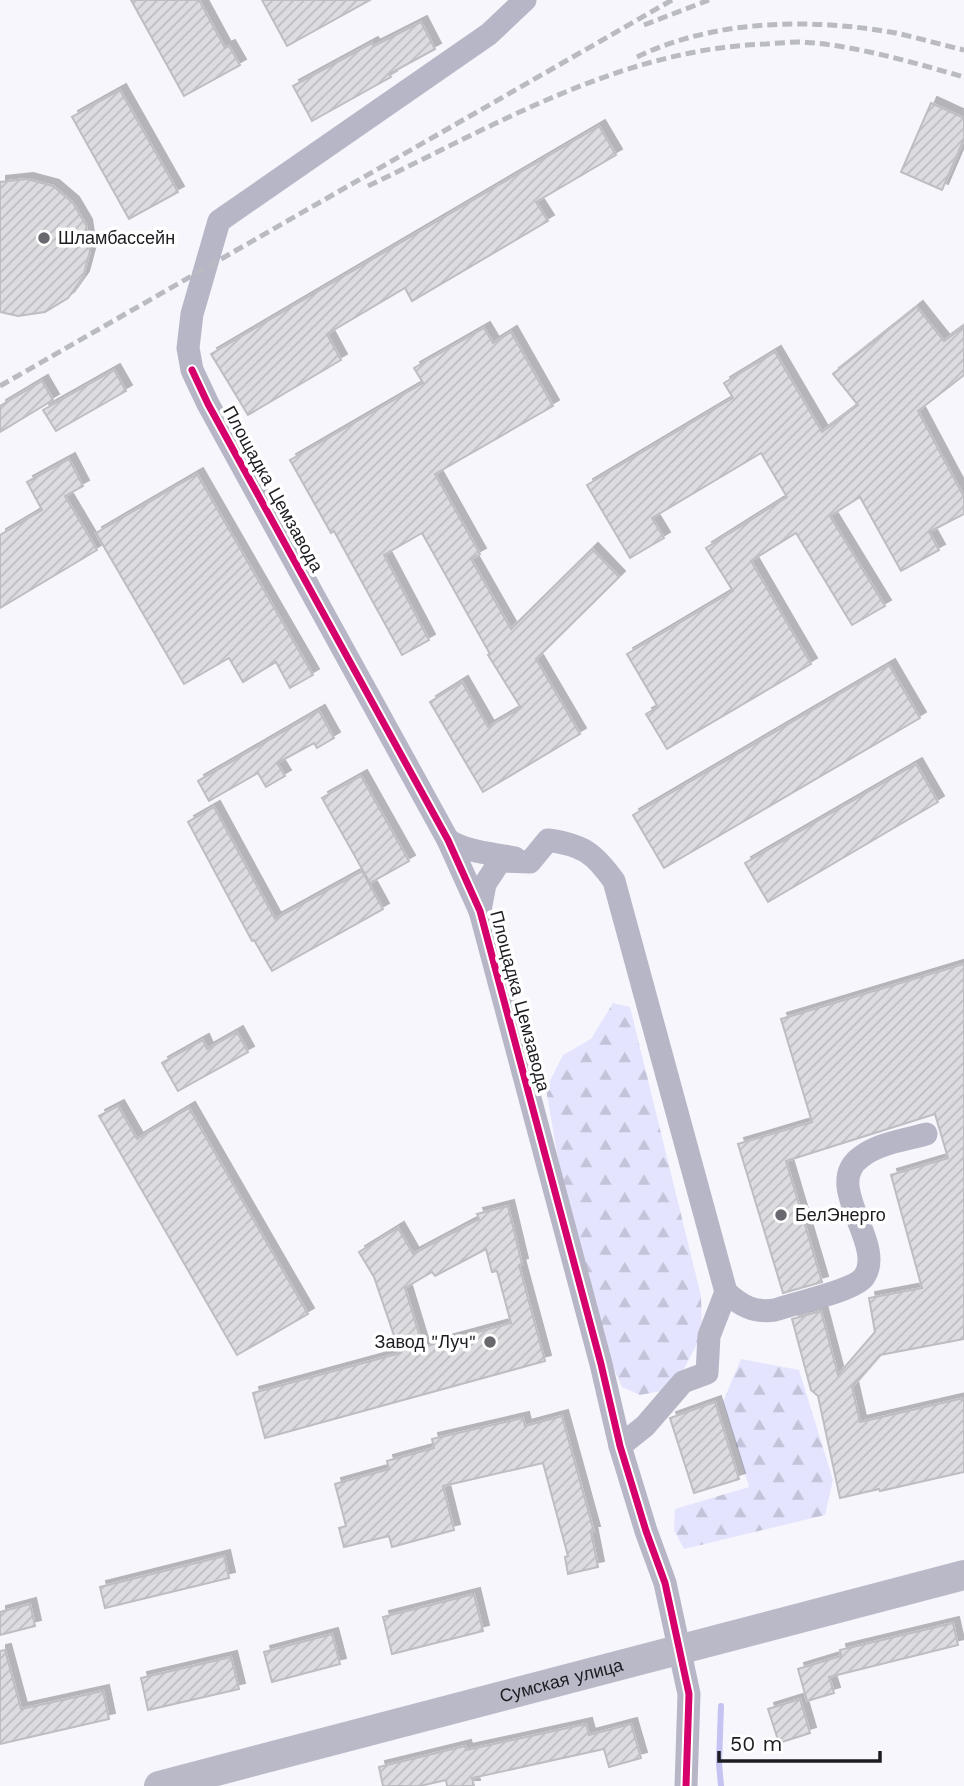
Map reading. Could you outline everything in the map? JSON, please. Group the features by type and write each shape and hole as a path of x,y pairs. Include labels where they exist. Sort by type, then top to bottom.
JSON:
{"main road":[{"name":"Сумская улица","path":"159,1786 964,1575"}],"street":[{"name":"Площадка Цемзавода","path":"525,0 489,34 219,221 192,314 188,348 192,370 208,404 448,840 480,911 601,1364 620,1446 665,1583 689,1694 686,1786"},
{"path":"448,840 475,853 496,854 530,862"},
{"path":"530,862 548,840 575,844 598,859 614,881 726,1292 741,1306 762,1312 775,1310 854,1286 865,1276 870,1256 850,1199 848,1175 859,1157 877,1148 926,1135"},
{"path":"480,911 485,884 500,861 530,862"},
{"path":"620,1446 645,1426 683,1382 707,1373 709,1336 726,1292"}],"green space":[{"path":"613,1003 630,1007 701,1296 702,1335 682,1372 661,1391 640,1395 622,1387 613,1367 564,1193 546,1089 563,1055 591,1039"},
{"path":"741,1359 799,1370 833,1480 825,1515 684,1549 674,1530 675,1509 749,1487 723,1402"}],"building":[{"path":"131,0 199,0 225,48 229,46 240,65 184,96"},
{"path":"262,0 370,0 287,46"},
{"path":"421,22 435,49 312,121 293,86 372,43 374,46"},
{"path":"120,90 178,192 129,219 72,117"},
{"path":"931,103 964,118 964,139 942,190 901,172"},
{"path":"599,126 616,155 536,202 548,221 412,301 405,288 327,334 341,360 248,415 211,354"},
{"name":"Шламбассейн","path":"27,179 53,186 73,203 86,225 90,251 83,277 68,298 45,312 18,316 0,312 0,182"},
{"path":"917,307 944,341 964,326 964,375 918,411 964,497 964,514 929,532 939,550 901,571 860,497 830,516 885,606 852,625 796,533 751,561 811,664 667,749 646,714 658,707 627,654 733,591 706,548 787,497 761,453 652,518 664,538 630,558 587,485 733,398 724,383 775,352 822,432 858,405 833,374"},
{"path":"484,328 493,343 511,332 553,406 435,474 480,554 471,559 511,629 592,549 619,577 536,659 580,734 483,792 430,702 462,682 488,727 521,708 488,655 490,654 422,533 384,555 429,640 402,655 334,531 331,533 290,460 423,383 414,368"},
{"path":"114,370 126,391 56,431 43,410"},
{"path":"42,381 53,400 0,432 0,406"},
{"path":"69,459 83,486 65,496 97,550 0,608 0,535 42,510 27,482"},
{"path":"197,474 313,675 290,688 276,662 243,682 229,658 184,684 96,533"},
{"path":"889,665 920,718 664,868 633,815"},
{"path":"319,711 334,738 317,748 314,743 277,763 285,776 266,787 258,773 209,801 198,781"},
{"path":"916,764 938,802 768,902 745,863"},
{"path":"361,776 409,861 370,883 322,798"},
{"path":"214,807 275,919 362,871 383,909 272,971 254,940 252,941 188,822"},
{"path":"964,964 964,1339 880,1355 852,1387 860,1422 964,1398 964,1472 840,1498 818,1396 811,1390 792,1319 821,1311 838,1375 875,1332 869,1298 922,1288 891,1175 948,1158 935,1114 786,1161 822,1282 783,1293 738,1144 812,1122 781,1019"},
{"path":"237,1032 248,1052 178,1091 162,1063 203,1040 207,1049"},
{"path":"118,1106 137,1139 189,1108 308,1314 237,1355 99,1116"},
{"name":"Завод \"Луч\"","path":"508,1206 522,1264 519,1265 545,1361 265,1438 253,1393 400,1353 374,1277 359,1252 398,1228 413,1254 479,1219 477,1214","holes":["486,1249 492,1272 497,1271 511,1323 423,1347 405,1288 432,1272 435,1276"]},
{"path":"715,1402 739,1479 694,1493 670,1418"},
{"path":"562,1416 594,1532 591,1532 598,1567 568,1574 565,1557 568,1556 543,1463 443,1486 454,1530 392,1547 389,1536 344,1547 339,1528 346,1526 335,1484 389,1469 387,1461 434,1448 432,1439 523,1418 525,1426"},
{"path":"224,1556 229,1578 105,1608 100,1587"},
{"path":"474,1594 483,1631 392,1654 383,1617"},
{"path":"30,1604 35,1626 0,1635 0,1612"},
{"path":"953,1623 958,1645 829,1677 834,1693 807,1701 798,1669 841,1656 840,1650"},
{"path":"332,1634 340,1664 272,1682 264,1652"},
{"path":"5,1650 21,1709 103,1691 109,1719 0,1744 0,1651"},
{"path":"231,1657 239,1689 148,1710 141,1678"},
{"path":"800,1699 810,1733 779,1743 768,1709"},
{"path":"586,1724 589,1735 631,1724 641,1758 609,1767 604,1749 472,1778 474,1786 447,1786 446,1780 420,1786 383,1786 379,1767 465,1746 466,1750"}],"waterway":[{"path":"721,1706 721,1786"}],"railway":[{"path":"0,386 672,0"},
{"path":"644,25 709,0"},
{"path":"637,57 667,44 699,35 764,25 798,24 896,33 964,50"},
{"path":"368,186 561,94 610,75 713,49 789,42 824,44 884,55 964,77"}],"cycle path":[{"path":"192,370 208,404 448,840 480,911 601,1364 620,1446 665,1583 689,1694 686,1786"}],"place":[{"name":"Шламбассейн","path":"44,238"},
{"name":"БелЭнерго","path":"781,1215"},
{"name":"Завод \"Луч\"","path":"490,1342"}]}
